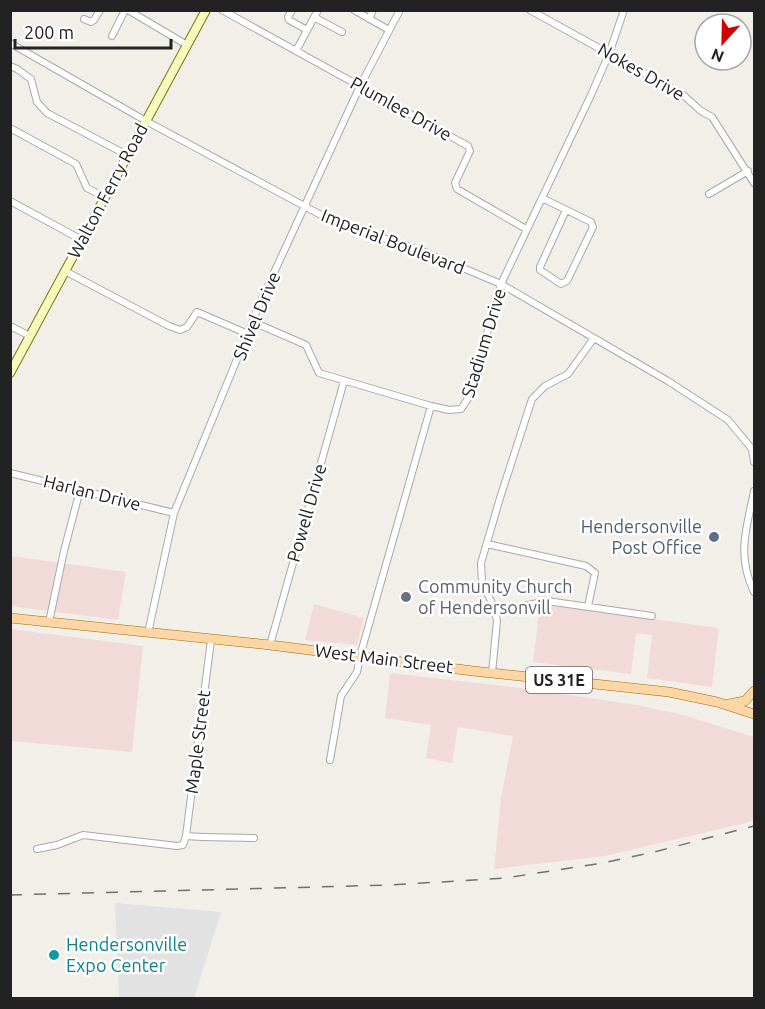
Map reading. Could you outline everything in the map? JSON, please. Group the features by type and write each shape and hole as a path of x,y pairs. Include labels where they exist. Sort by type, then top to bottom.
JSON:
{"main road":[{"name":"West Main Street","path":"10,618 270,645 492,673 669,692 727,705 754,714"},
{"path":"727,705 745,701 754,691"}],"street":[{"path":"84,19 94,20 100,10"},
{"path":"112,36 126,10 187,45"},
{"name":"Walton Ferry Road","path":"10,373 206,10"},
{"name":"Plumlee Drive","path":"222,10 468,146 469,155 455,183 457,189 526,229"},
{"path":"292,10 288,17 289,20 307,30"},
{"path":"354,10 389,30"},
{"path":"369,19 373,10"},
{"name":"Shivel Drive","path":"148,633 174,513 253,322 360,86 400,10"},
{"name":"Nokes Drive","path":"530,10 682,94 701,111 712,117 754,183"},
{"name":"Stadium Drive","path":"253,322 306,345 319,373 431,406 456,410 465,405 469,398 501,284 609,54 624,10"},
{"path":"296,51 316,14 342,32"},
{"name":"Imperial Boulevard","path":"10,44 146,121 336,223 420,250 501,284 698,399 729,420 753,448 754,462"},
{"path":"10,66 32,79 37,102 47,113 127,155"},
{"path":"10,128 76,164 87,188 105,197"},
{"path":"709,194 748,171"},
{"path":"542,198 591,222 593,227 567,281 561,284 540,270 540,267 566,210"},
{"path":"10,201 82,240"},
{"path":"65,271 180,330 187,327 197,312 248,334"},
{"path":"10,326 30,336"},
{"path":"492,673 497,621 482,583 481,563 486,544 530,403 545,386 567,374 594,338"},
{"name":"Powell Drive","path":"270,645 344,381"},
{"path":"330,760 341,696 357,672 431,406"},
{"name":"Harlan Drive","path":"10,473 174,513"},
{"path":"49,622 80,490"},
{"path":"754,490 743,543 745,563 754,592"},
{"path":"486,544 586,566 595,573 588,606"},
{"path":"495,612 547,601 652,616"},
{"name":"Maple Street","path":"37,849 57,845 83,835 183,845 211,640"},
{"path":"186,836 216,839 254,838"}],"shaded area":[{"path":"11,556 126,572 118,620 11,606"},
{"path":"314,604 364,618 357,645 305,640"},
{"path":"552,605 719,628 712,687 647,678 652,635 636,633 631,674 533,662 540,606"},
{"path":"11,629 143,646 132,752 11,741"},
{"path":"390,673 520,688 637,705 683,715 754,737 754,819 746,823 605,856 494,869 501,798 513,736 458,727 452,763 426,758 431,725 385,718"},
{"path":"115,903 221,912 194,998 119,998"}],"railway":[{"path":"10,895 391,885 505,878 603,863 754,826"}],"place":[{"name":"Hendersonville Post Office","path":"714,537"},
{"name":"Community Church of Hendersonvill","path":"406,597"},
{"name":"Hendersonville Expo Center","path":"54,955"}]}
